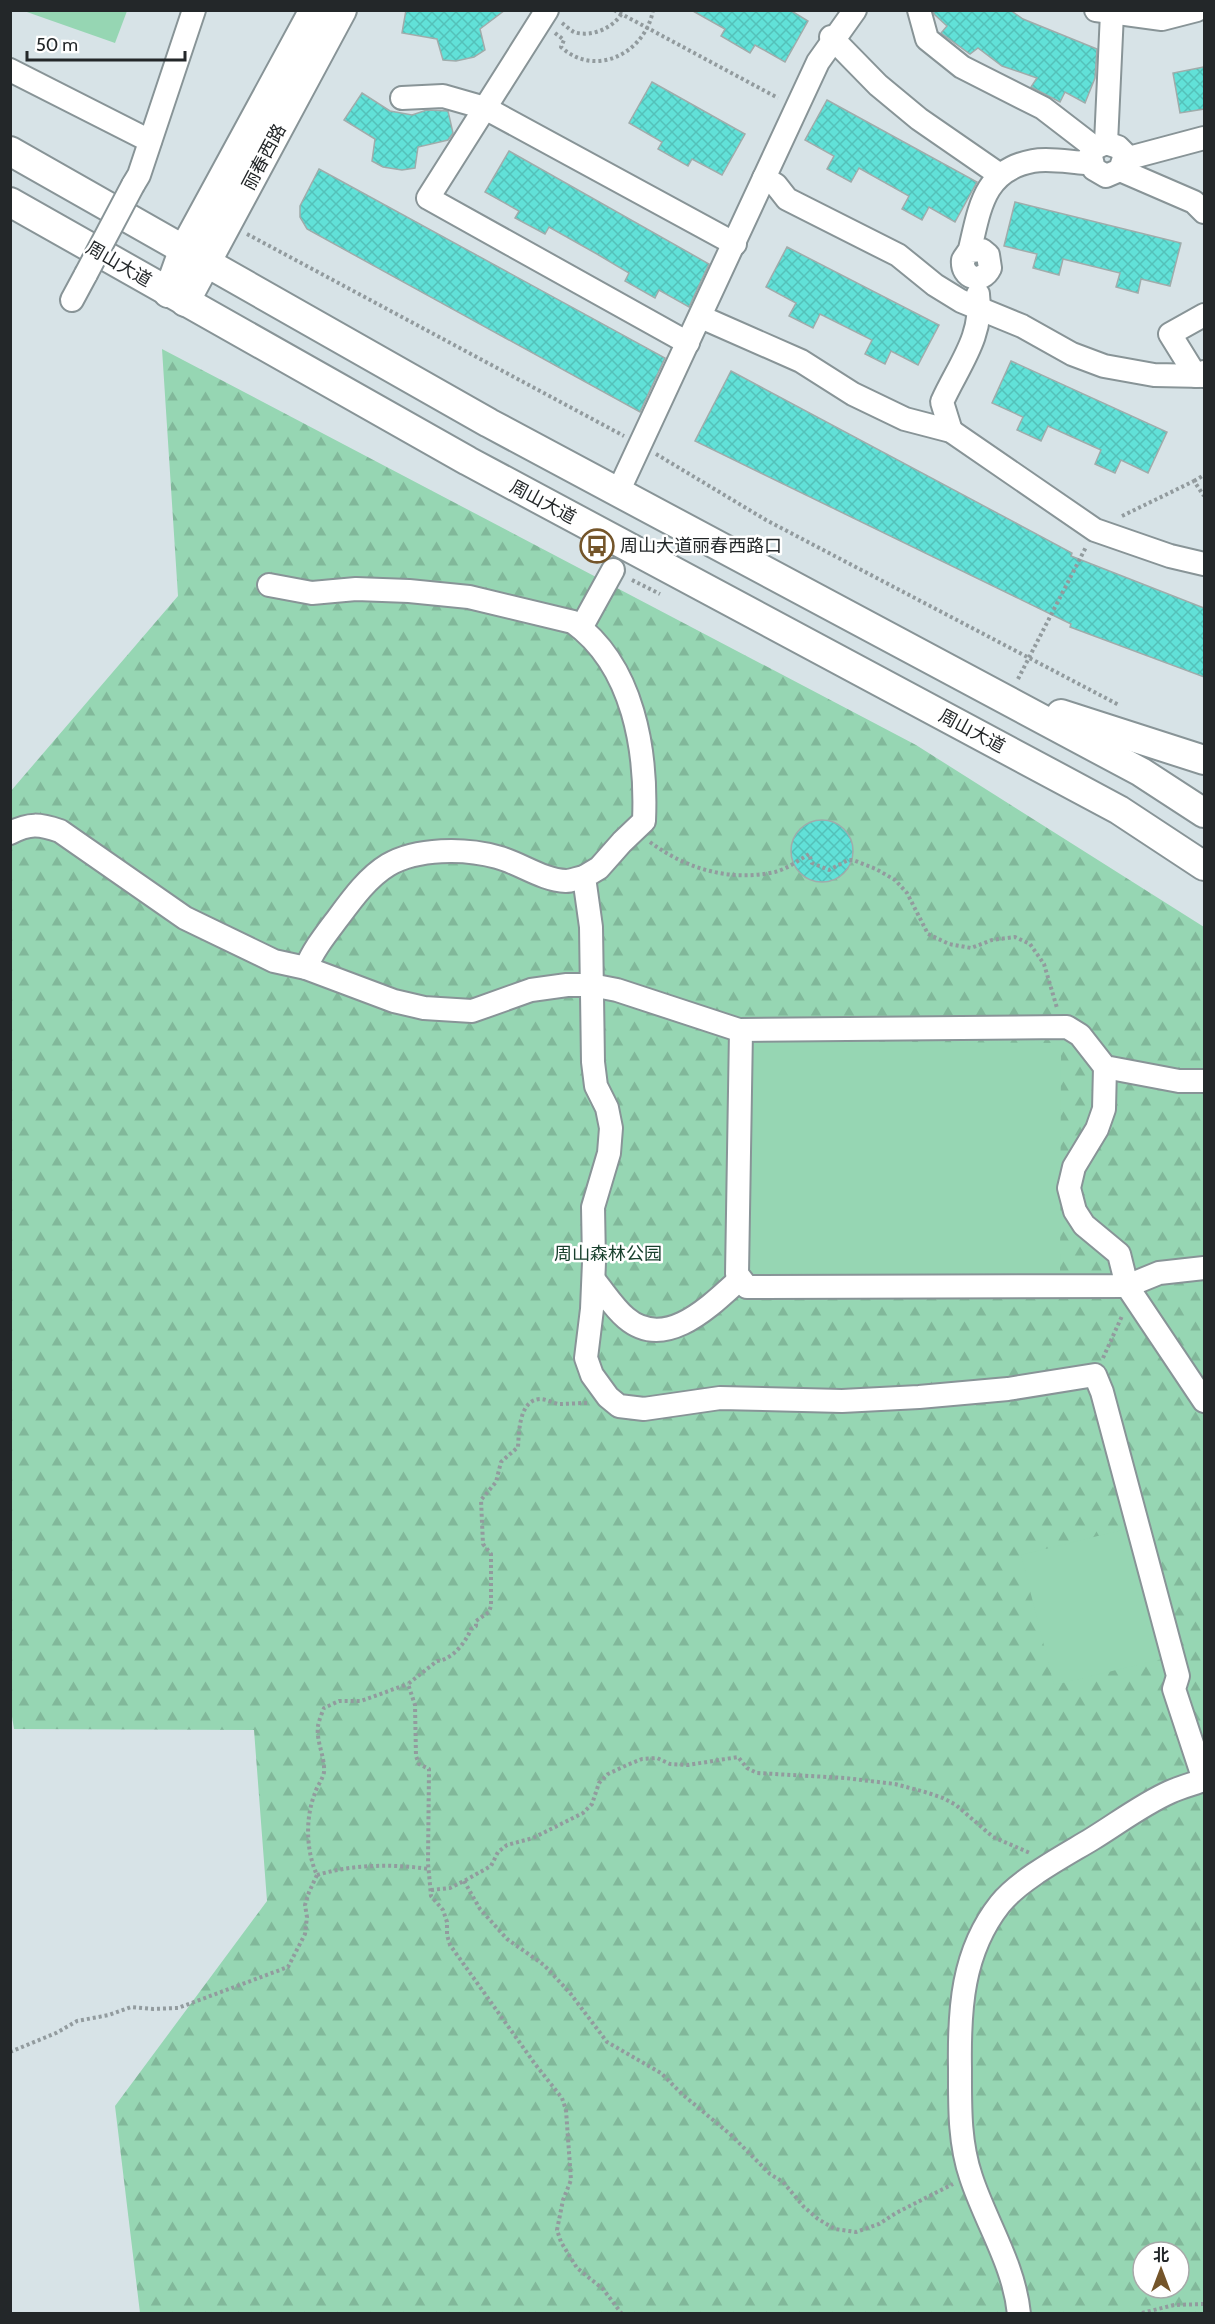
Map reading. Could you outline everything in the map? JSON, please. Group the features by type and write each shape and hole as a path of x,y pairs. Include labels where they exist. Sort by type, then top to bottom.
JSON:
{"main road":[{"name":"丽春西路","path":"177,298 314,10"},
{"name":"丽春西路","path":"195,258 229,224 342,10"},
{"path":"10,151 489,423 1142,772 1204,813"},
{"name":"周山大道","path":"10,202 468,462 1119,810 1204,866"},
{"path":"1001,695 1204,760"}],"lane":[{"path":"72,300 133,185 194,10"},
{"path":"618,492 818,62 832,38 855,10"},
{"path":"919,10 927,39 962,67 1043,108 1107,158 1194,202 1204,212"},
{"path":"1107,158 1104,12 1162,19 1197,10"},
{"path":"551,18 485,108 428,198 688,344"},
{"path":"832,38 878,85 1000,175"},
{"path":"10,70 150,141"},
{"path":"402,98 443,96 485,108 735,244"},
{"path":"951,431 942,402 979,326 980,308 976,278 968,276 962,267 964,257 970,251 971,236 991,184 1000,175 1015,167 1035,161 1107,158 1204,138"},
{"path":"764,178 776,185 787,199 898,255 935,285 961,301 1022,326 1072,354 1104,366 1154,375 1202,375"},
{"path":"1202,375 1170,334 1204,315"},
{"path":"701,317 801,360 853,394 905,419 951,431 1095,530 1170,556 1204,564"},
{"path":"581,628 613,570"},
{"path":"269,585 312,593 356,589 469,597 573,622 581,628 609,662 627,695 639,732 645,796 644,821 599,868 584,877 567,881 542,875 496,856 467,852 438,852 406,857 388,865 371,879 329,929 306,968"},
{"path":"10,833 25,826 34,825 43,825 60,831 185,918 274,962 306,968 394,1001 450,1011 472,1011 531,990 567,985 591,985 617,990 741,1030 1067,1027 1080,1035 1105,1067 1104,1109 1097,1129 1074,1167 1069,1188 1075,1211 1084,1225 1119,1254 1127,1286 1204,1401"},
{"path":"584,877 591,927 591,1038 596,1086 607,1108 611,1128 609,1153 593,1207 594,1280 586,1358 592,1375 608,1397 619,1406 644,1409 720,1398 842,1401 1008,1389 1095,1376 1102,1392 1178,1676 1174,1689 1204,1780 1170,1792 1042,1869 1001,1903 979,1935 966,1971 960,2019 962,2139 972,2179 1003,2251 1017,2298 1019,2313"},
{"path":"741,1030 736,1274 747,1287 1127,1286 1159,1273 1204,1268"},
{"path":"1105,1067 1179,1081 1204,1081"},
{"path":"594,1280 625,1318 642,1328 671,1329 704,1311 740,1279"}],"path":[{"path":"614,10 622,12 796,108"},
{"path":"551,18 564,40 561,47 580,58 598,63 612,60 629,49 648,28 653,10"},
{"path":"551,18 574,32 590,34 607,28 622,12"},
{"path":"229,224 641,445 766,520 1120,706"},
{"path":"1117,520 1139,506 1204,475"},
{"path":"1194,481 1204,496"},
{"path":"1001,695 1028,659 1095,530"},
{"path":"638,828 651,843 676,859 700,870 729,875 777,871 809,854 812,863 823,870 829,870 848,860 876,869 895,880 907,893 928,934 949,944 971,948 992,940 1015,937 1030,944 1044,964 1057,1008 1067,1027"},
{"path":"1095,1376 1128,1301 1127,1286"},
{"path":"10,2052 56,2033 77,2021 110,2015 131,2007 178,2008 288,1967 305,1934 307,1917 305,1905 317,1875 311,1862 308,1843 314,1794 324,1775 324,1760 319,1746 318,1726 324,1708 339,1701 361,1701 408,1684 437,1661 443,1661 453,1655 468,1637 471,1629 476,1626 476,1621 489,1612 491,1554 483,1544 481,1500 496,1482 501,1462 518,1447 521,1418 530,1403 540,1399 557,1404 589,1403 619,1406"},
{"path":"408,1684 415,1705 416,1756 418,1764 429,1768 431,1896 443,1910 450,1945 534,2064 562,2098 566,2110 571,2180 563,2200 557,2230 561,2242 577,2268 603,2289 622,2313"},
{"path":"431,1890 450,1888 464,1881 491,1866 498,1852 507,1845 533,1838 583,1813 592,1804 599,1783 608,1774 642,1760 657,1758 670,1764 688,1765 738,1757 747,1768 757,1773 772,1772 895,1784 943,1798 956,1805 993,1837 1026,1850 1036,1859 1042,1869"},
{"path":"317,1875 360,1867 403,1866 430,1869"},
{"path":"464,1881 480,1909 507,1939 544,1965 570,1993 607,2042 642,2060 661,2073 731,2135 770,2174 783,2182 804,2207 835,2229 856,2232 879,2224 947,2187 972,2179"},
{"path":"1142,2313 1174,2305 1204,2304"}],"green space":[{"path":"24,11 127,11 115,43"},
{"name":"周山森林公园","path":"162,349 916,745 1204,927 1204,2313 140,2313 115,2106 267,1901 254,1730 14,1729 10,1704 10,792 178,596"},
{"path":"750,1041 1061,1043 1060,1276 748,1273"},
{"path":"1130,1528 1162,1659 1054,1685 1021,1555"}],"building":[{"path":"406,10 505,10 480,29 485,50 474,57 456,61 443,60 437,39 402,33"},
{"path":"691,10 790,10 808,21 785,62 755,45 750,53 721,36 725,29"},
{"path":"933,10 1010,10 1023,19 1097,49 1095,78 1085,103 1065,92 1060,102 1031,87 1037,78 1002,66 978,48 970,54 941,33 947,26 934,14"},
{"path":"1204,67 1204,109 1180,113 1173,73"},
{"path":"652,82 745,134 722,175 692,159 688,166 658,149 662,142 629,123"},
{"path":"362,93 390,111 412,115 427,110 448,111 453,133 448,140 418,147 415,168 402,170 383,167 372,161 375,139 344,120"},
{"path":"827,100 977,182 955,222 929,207 922,220 902,209 909,196 859,168 851,182 827,169 834,156 805,140"},
{"path":"509,151 709,264 689,307 659,290 655,298 625,281 629,273 549,227 545,234 515,218 519,211 485,192"},
{"path":"319,169 665,358 640,412 307,229 300,217 300,206"},
{"path":"1015,202 1181,243 1170,286 1141,279 1138,293 1116,287 1120,273 1063,259 1059,275 1033,268 1037,254 1004,246"},
{"path":"787,247 939,325 918,365 891,351 885,364 865,354 872,340 820,314 813,328 789,316 796,303 766,287"},
{"path":"1011,361 1167,432 1148,473 1121,460 1115,473 1095,464 1101,450 1048,426 1041,441 1017,430 1023,417 992,403"},
{"path":"731,371 1072,553 1071,556 1204,608 1204,677 1070,627 1071,624 695,441"},
{"path":"816,820 828,820 844,829 851,839 853,851 851,863 844,873 828,882 816,882 805,877 796,868 791,857 791,845 796,834 805,825"}],"place":[{"name":"周山大道丽春西路口","path":"597,546"}]}
